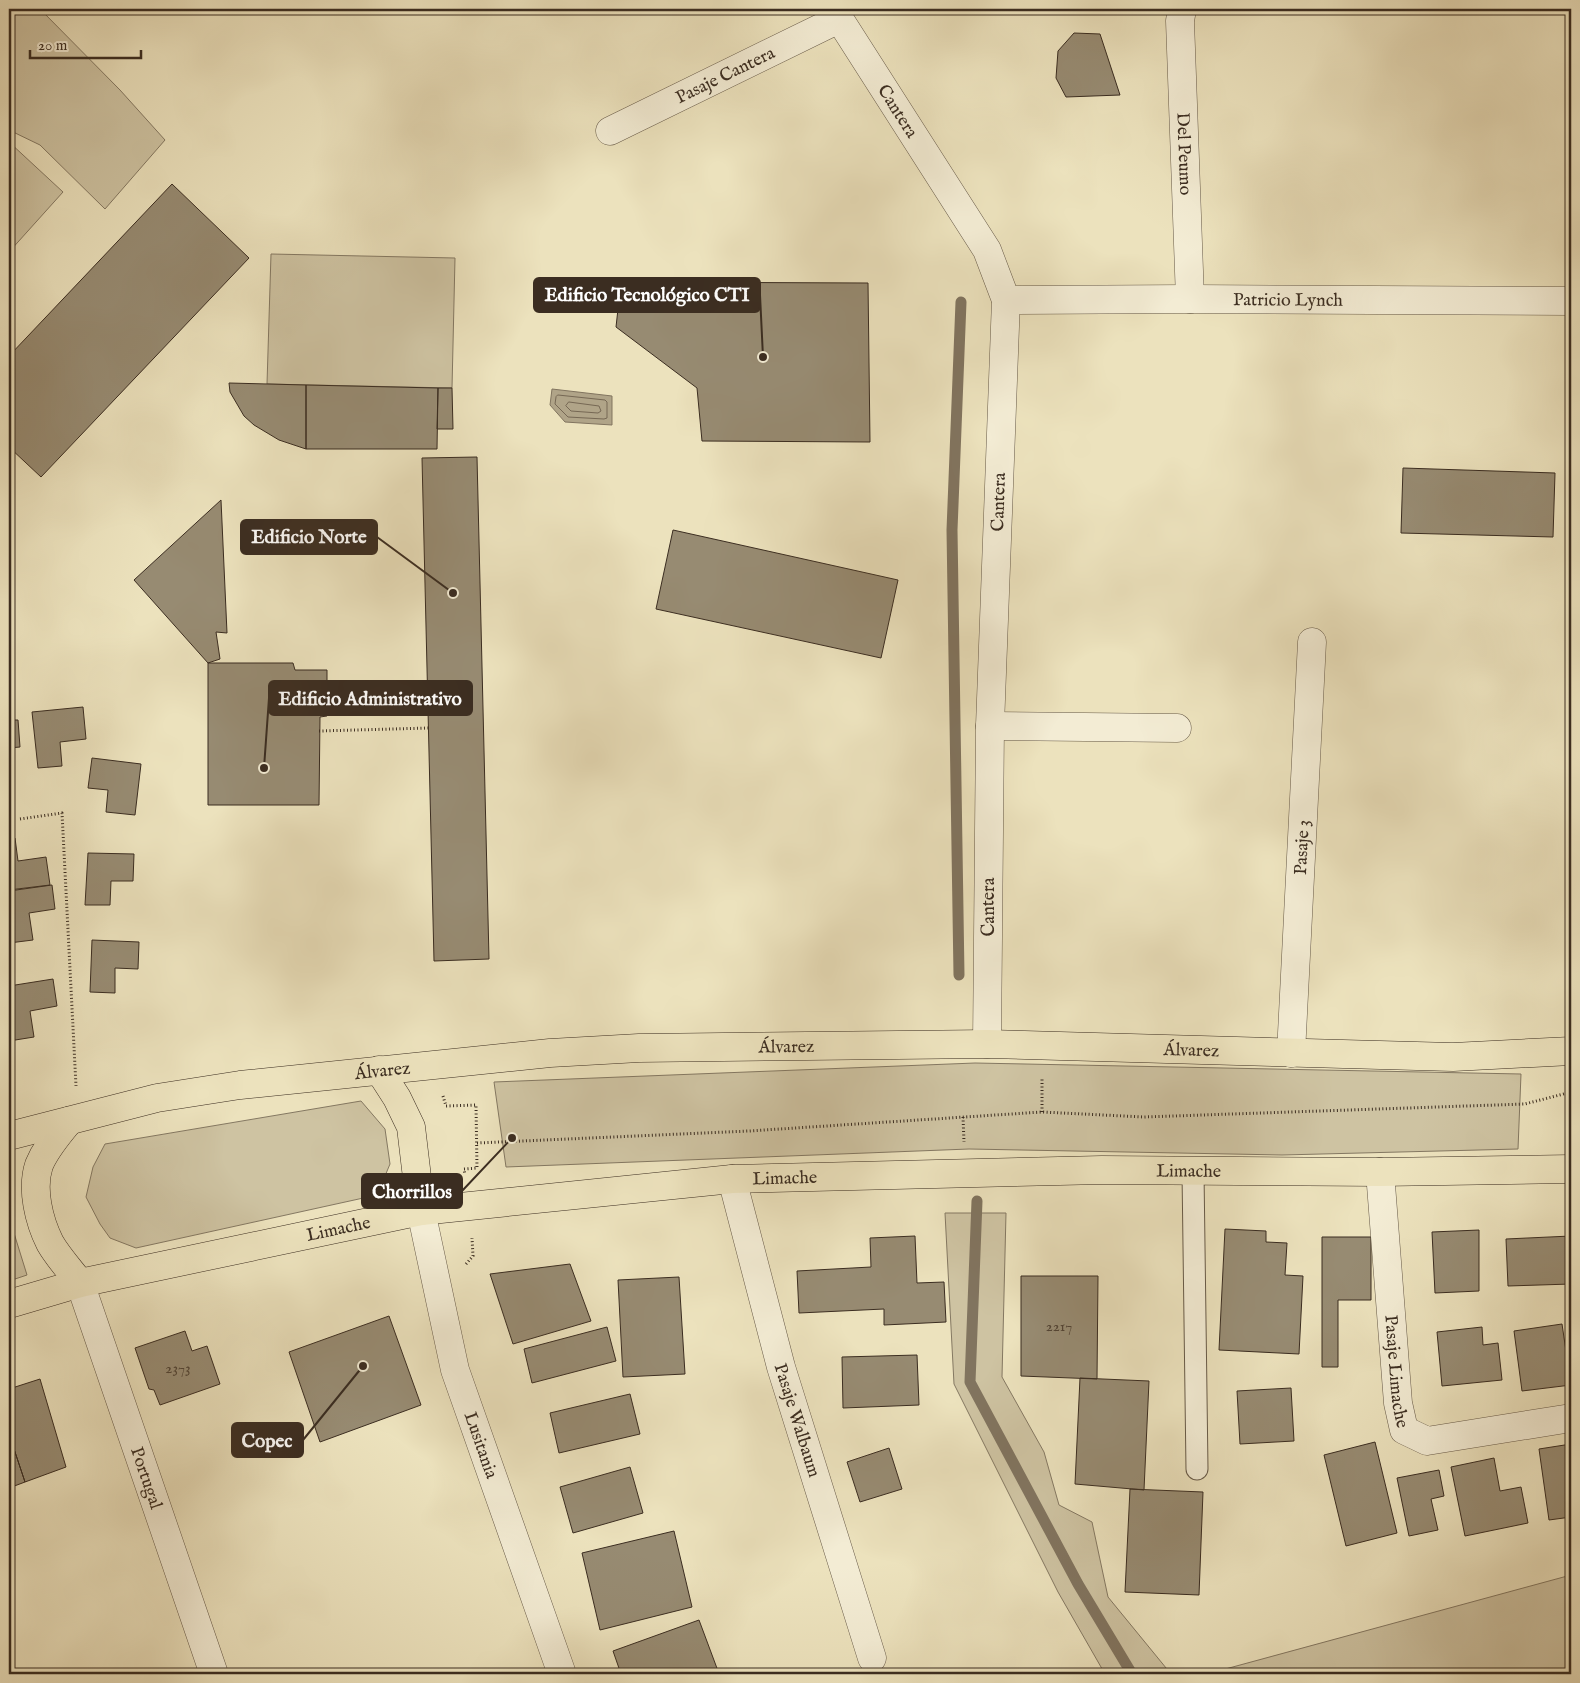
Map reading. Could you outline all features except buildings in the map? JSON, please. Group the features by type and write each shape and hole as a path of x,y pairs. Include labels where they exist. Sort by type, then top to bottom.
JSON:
{"main road":[{"name":"Álvarez","path":"9,1136 157,1098 240,1085 550,1053 639,1048 987,1044 1452,1057 1571,1052"},
{"path":"379,1070 397,1098 411,1127 421,1211"},
{"path":"73,1120 51,1143 39,1166 36,1180 37,1201 42,1222 51,1243 80,1283"},
{"name":"Limache","path":"9,1304 80,1283 421,1211 732,1178 1092,1171 1380,1172 1571,1168"}],"street":[{"name":"Del Peumo","path":"1182,9 1180,21 1190,299"},
{"name":"Pasaje Cantera","path":"610,131 836,14"},
{"name":"Cantera","path":"836,14 987,250 1006,300 990,726 987,1044"},
{"name":"Patricio Lynch","path":"1006,300 1571,301"},
{"name":"Pasaje 3","path":"1291,1053 1312,642"},
{"path":"990,726 1177,728"},
{"name":"Pasaje Limache","path":"1380,1172 1398,1403 1404,1430 1427,1441 1571,1418"},
{"name":"Pasaje Walbaum","path":"732,1178 781,1367 872,1658"},
{"name":"Lusitania","path":"421,1211 455,1370 562,1674"},
{"name":"Portugal","path":"80,1283 214,1674"}],"lane":[{"path":"1193,1172 1197,1469"}],"path":[{"path":"319,732 429,728"},
{"path":"20,819 62,813 73,1120"},
{"path":"477,1143 748,1131 1042,1112 1144,1117 1525,1104 1571,1092"}],"shaded area":[{"path":"9,9 40,9 120,90 165,140 105,209 40,145 9,130"},
{"path":"9,142 63,192 9,252"},
{"path":"271,254 455,258 452,388 267,384"},
{"path":"975,1063 1521,1074 1518,1149 1282,1155 969,1149 506,1167 494,1082"},
{"path":"361,1101 385,1129 390,1164 377,1195 136,1248 110,1238 100,1224 86,1197 93,1167 105,1144"},
{"path":"945,1213 1006,1213 1002,1377 1044,1452 1059,1505 1092,1522 1108,1597 1171,1674 1105,1674 1058,1592 954,1384"},
{"path":"9,1217 27,1275 9,1281"},
{"path":"1571,1575 1571,1674 1207,1674"}],"water":[{"path":"552,389 612,396 612,425 565,422 550,405"}],"waterway":[{"path":"959,975 952,530 961,302"},
{"path":"977,1201 970,1382 1078,1584 1132,1674"}],"place":[{"name":"Edificio Tecnológico CTI","path":"763,357"},
{"name":"Edificio Norte","path":"453,593"},
{"name":"Edificio Administrativo","path":"264,768"},
{"name":"Chorrillos","path":"512,1138"},
{"name":"Copec","path":"363,1366"}]}
